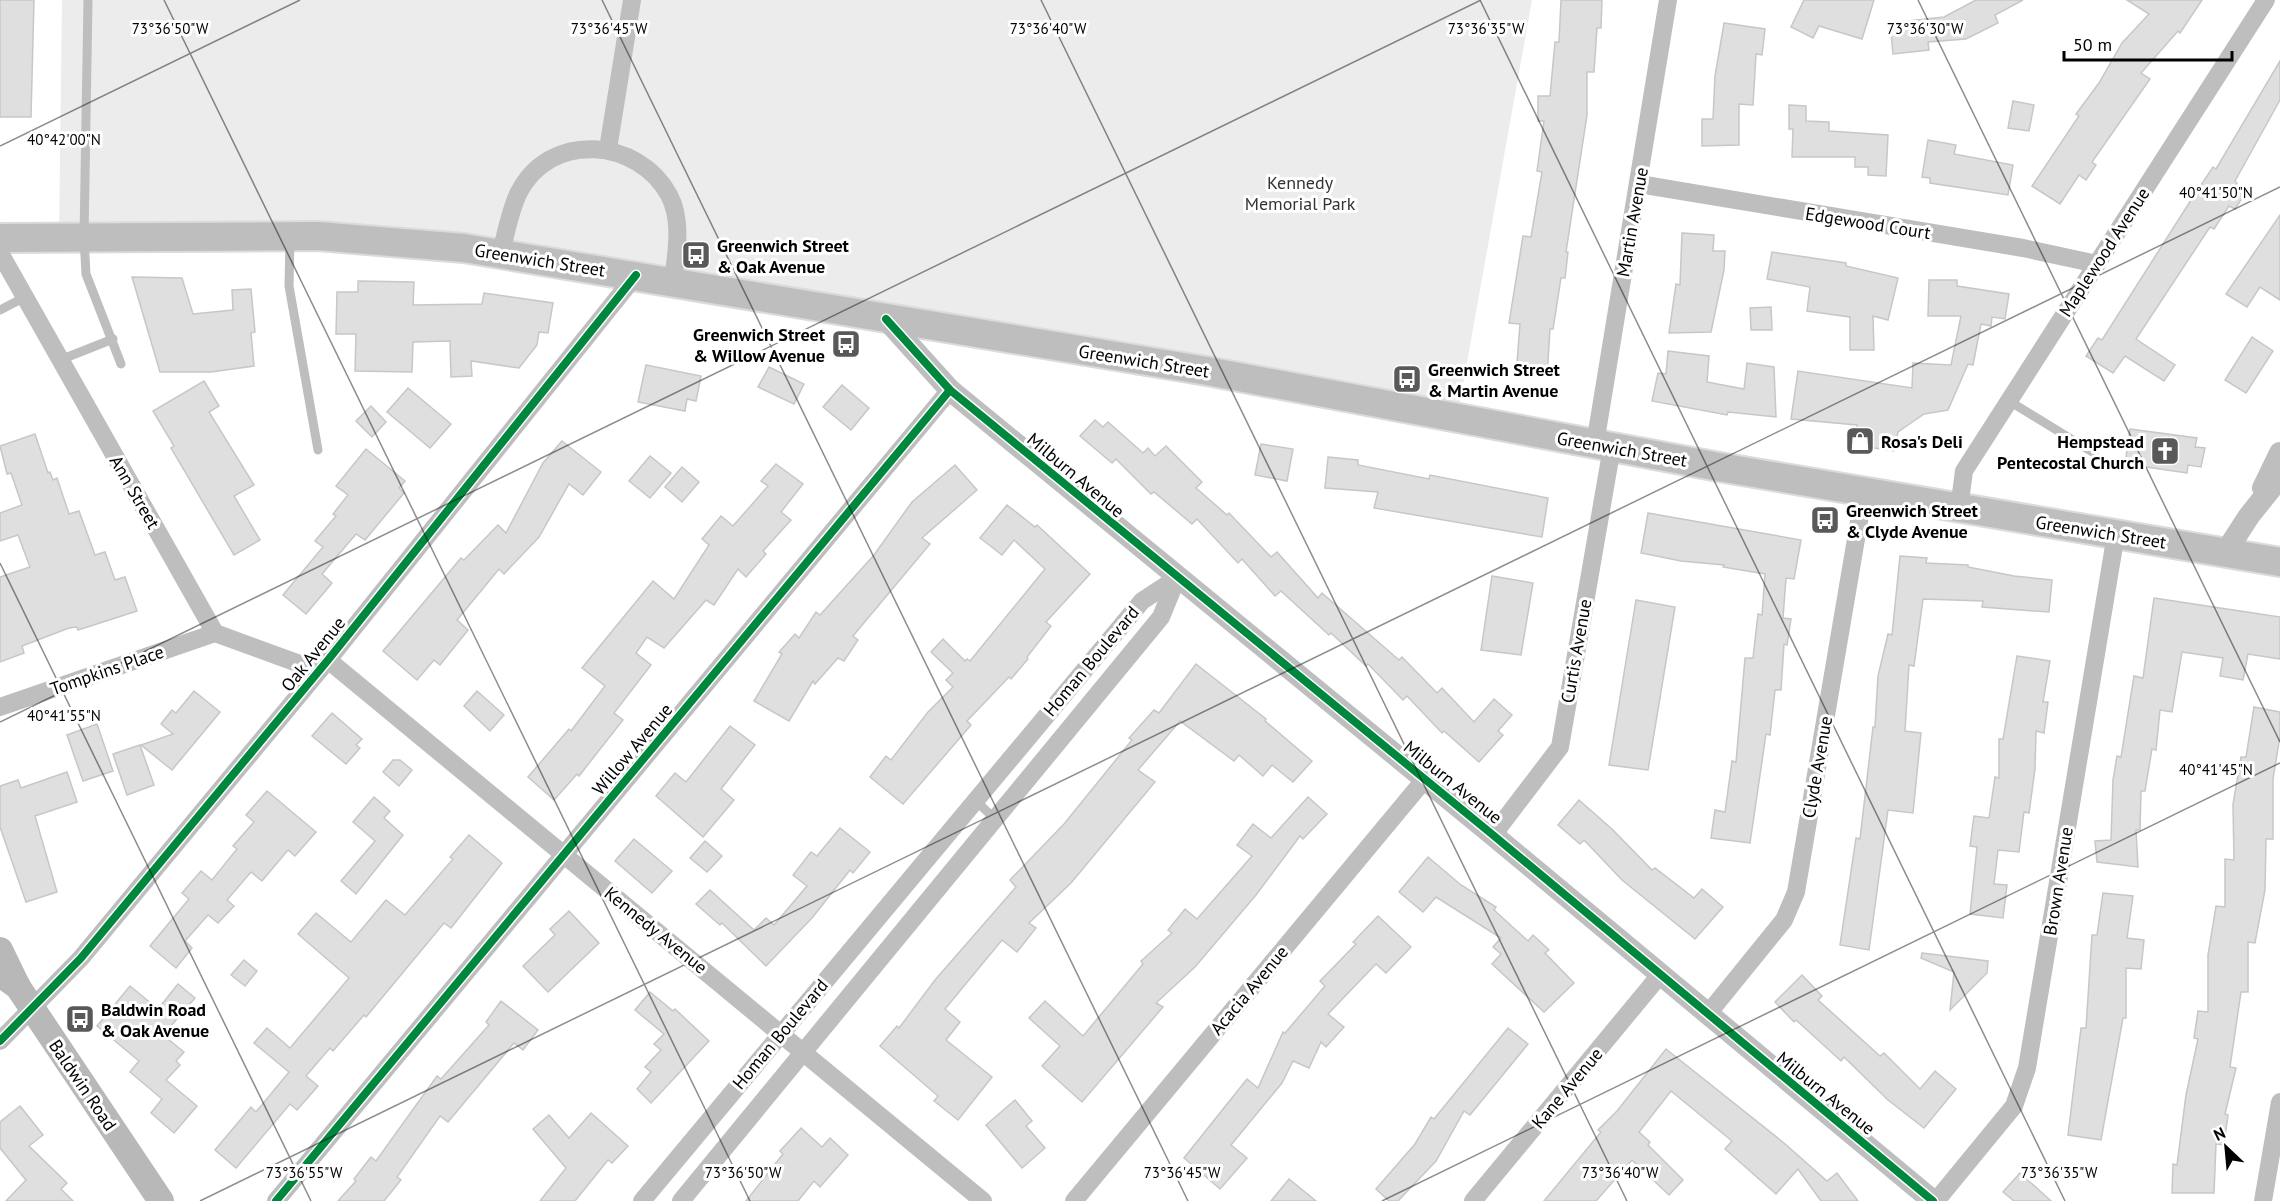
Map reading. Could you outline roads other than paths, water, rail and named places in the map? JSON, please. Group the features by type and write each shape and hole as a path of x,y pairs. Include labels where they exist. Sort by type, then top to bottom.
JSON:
{"main road":[{"name":"Greenwich Street","path":"0,238 290,236 464,248 501,253 1207,371 1959,509 2280,562"},
{"name":"Baldwin Road","path":"0,950 9,980 32,1008 160,1201"}],"street":[{"path":"608,149 632,0"},
{"name":"Martin Avenue","path":"1604,445 1639,184 1668,0"},
{"name":"Maplewood Avenue","path":"1959,509 1964,471 2266,0"},
{"path":"501,253 520,190 536,170 558,156 574,151 608,149 634,158 656,174 671,197 678,223 673,281"},
{"name":"Edgewood Court","path":"1639,184 2023,248 2097,264"},
{"name":"Ann Street","path":"0,253 215,633"},
{"name":"Oak Avenue","path":"0,1041 81,958 324,666 636,275"},
{"path":"886,319 950,390"},
{"name":"Milburn Avenue","path":"950,390 1935,1201"},
{"name":"Willow Avenue","path":"276,1201 950,390"},
{"name":"Curtis Avenue","path":"1493,835 1560,747 1604,445"},
{"path":"2249,516 2280,453"},
{"path":"2225,553 2249,516 2280,477"},
{"name":"Clyde Avenue","path":"1707,1015 1784,920 1796,892 1864,492"},
{"name":"Brown Avenue","path":"1935,1201 2014,1106 2027,1068 2116,534"},
{"name":"Homan Boulevard","path":"642,1201 1142,601 1177,578"},
{"name":"Homan Boulevard","path":"681,1201 1161,617 1177,578"},
{"path":"215,633 324,666"},
{"name":"Tompkins Place","path":"0,707 215,633"},
{"name":"Kennedy Avenue","path":"324,666 564,854 983,1201"},
{"name":"Acacia Avenue","path":"1074,1201 1425,779"},
{"name":"Kane Avenue","path":"1473,1201 1660,975"},
{"path":"2263,1201 2280,1102"}],"lane":[{"path":"88,0 84,238 86,274 121,364"},
{"path":"290,236 289,286 318,450"},
{"path":"0,310 25,297"},
{"path":"60,360 113,339"},
{"path":"2008,401 2094,453"},
{"path":"975,800 995,819"}],"place":[{"name":"Greenwich Street & Oak Avenue","path":"696,255"},
{"name":"Greenwich Street & Willow Avenue","path":"846,344"},
{"name":"Greenwich Street & Martin Avenue","path":"1407,379"},
{"name":"Rosa's Deli","path":"1860,441"},
{"name":"Hempstead Pentecostal Church","path":"2165,451"},
{"name":"Greenwich Street & Clyde Avenue","path":"1825,520"},
{"name":"Baldwin Road & Oak Avenue","path":"80,1019"}],"park label":[{"name":"Kennedy Memorial Park","path":"1300,192"}]}
